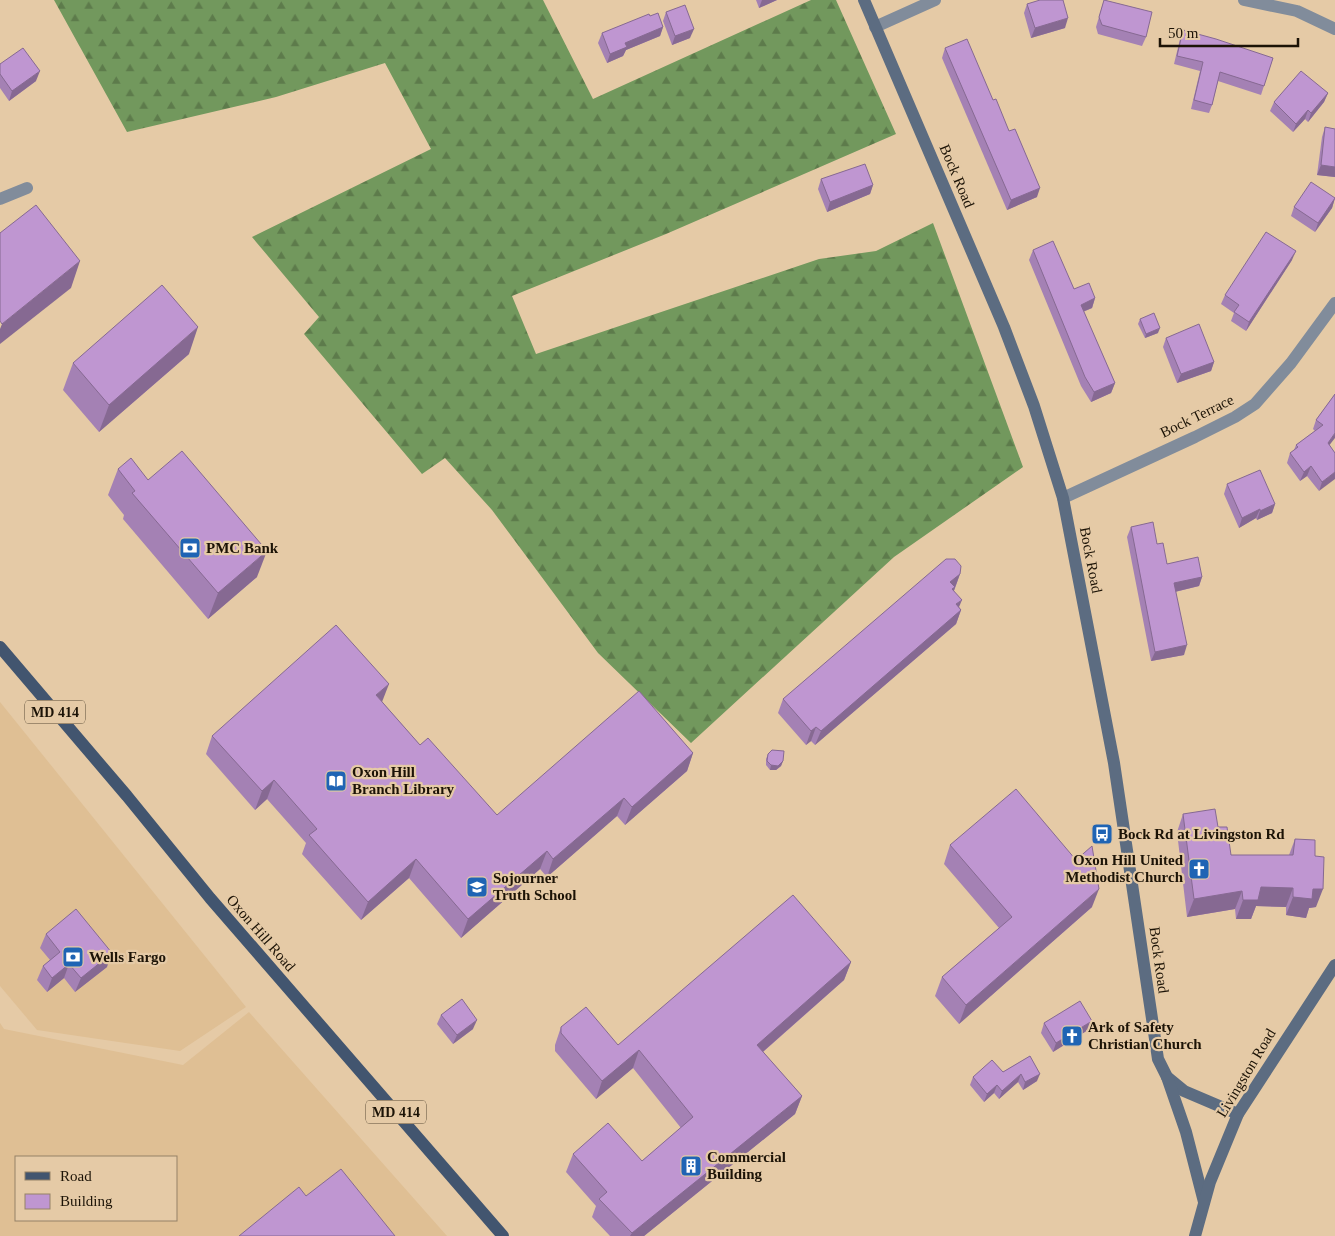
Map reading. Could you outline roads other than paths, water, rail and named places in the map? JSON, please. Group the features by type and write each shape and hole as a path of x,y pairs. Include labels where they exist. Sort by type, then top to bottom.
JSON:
{"main road":[{"name":"Bock Road","path":"864,0 1004,327 1034,406 1063,498 1114,763 1158,1059 1167,1077 1184,1092 1238,1114"},
{"name":"Oxon Hill Road","path":"0,647 127,796 210,898 503,1236"},
{"name":"Livingston Road","path":"1196,1236 1210,1182 1238,1114 1335,965"},
{"path":"1167,1077 1186,1132 1204,1202"}],"street":[{"path":"875,27 935,0"},
{"path":"1244,0 1297,11 1335,29"},
{"path":"0,199 27,188"},
{"name":"Bock Terrace","path":"1063,498 1219,425 1255,404 1292,362 1335,303"}],"place":[{"name":"PMC Bank","path":"190,548"},
{"name":"Oxon Hill Branch Library","path":"336,781"},
{"name":"Bock Rd at Livingston Rd","path":"1102,834"},
{"name":"Oxon Hill United Methodist Church","path":"1199,869"},
{"name":"Sojourner Truth School","path":"477,887"},
{"name":"Wells Fargo","path":"73,957"},
{"name":"Ark of Safety Christian Church","path":"1072,1036"},
{"name":"Commercial Building","path":"691,1166"}]}
